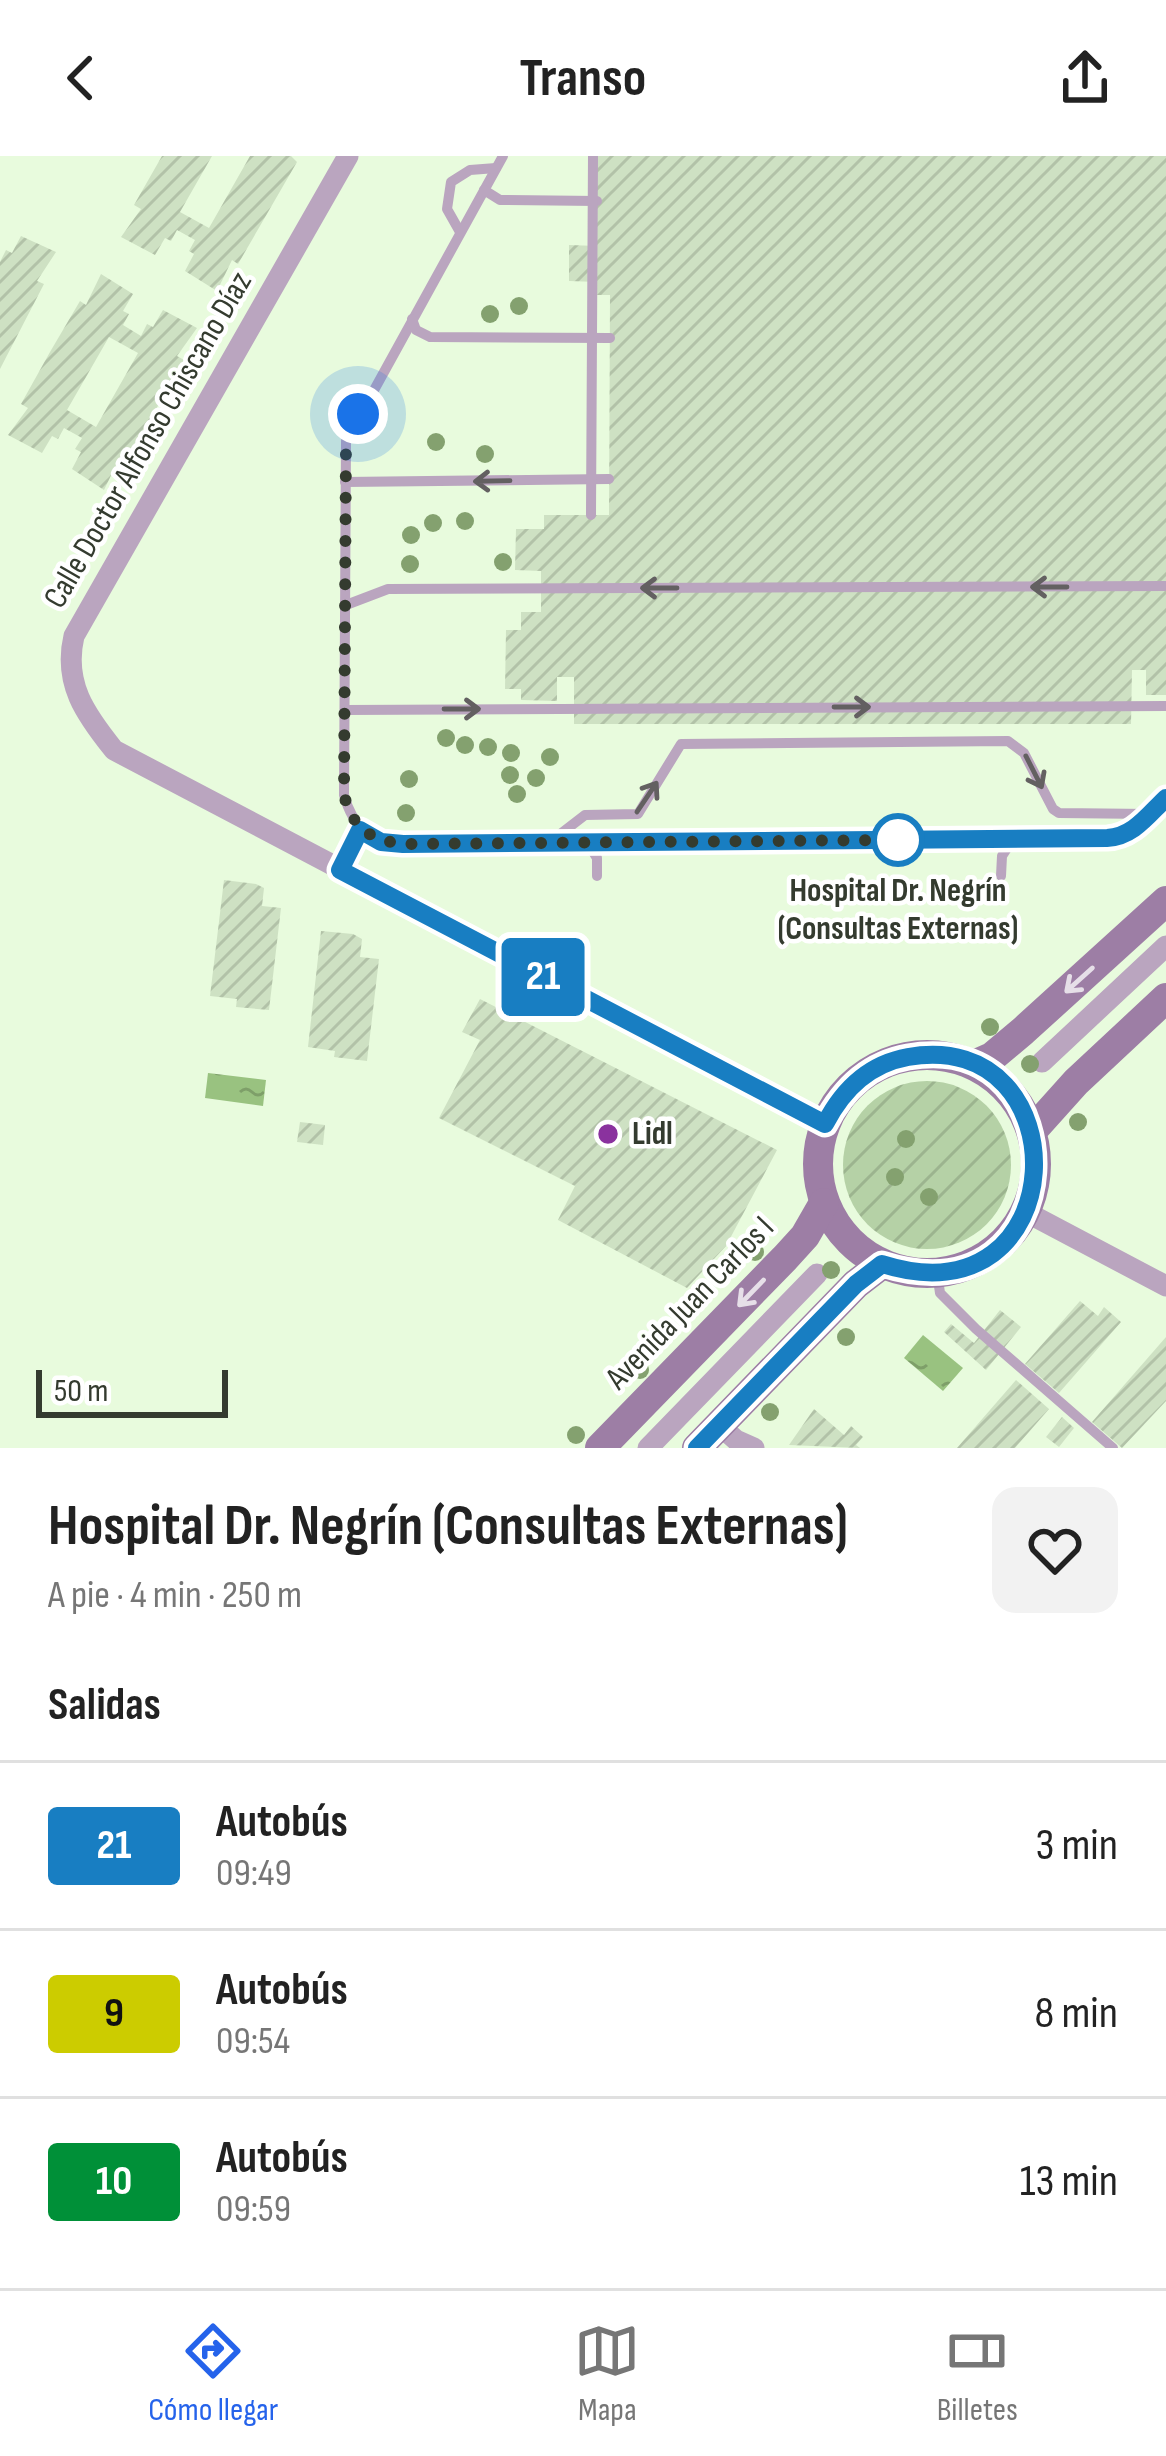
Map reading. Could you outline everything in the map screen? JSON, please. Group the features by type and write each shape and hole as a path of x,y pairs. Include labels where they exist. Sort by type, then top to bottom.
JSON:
{"street":[{"name":"Calle Doctor Alfonso Chiscano Díaz","path":"348,156 74,636 68,662 87,716 114,750 825,1124"},
{"path":"974,1065 992,1058 1166,901"},
{"path":"1042,1062 1166,946"},
{"path":"1032,1132 1076,1082 1166,998"},
{"path":"936,1055 974,1065 1010,1093 1032,1132 1035,1180 1026,1212 996,1250 975,1262 937,1272 905,1271 882,1264 847,1239 824,1203 818,1150 825,1124 846,1090 878,1067 936,1055"},
{"name":"Avenida Juan Carlos I","path":"600,1448 795,1247 824,1203"},
{"path":"1026,1212 1166,1286"},
{"path":"697,1448 856,1284 882,1264"},
{"path":"648,1448 817,1274"},
{"path":"719,1425 754,1448"}],"lane":[{"path":"590,515 593,156"},
{"path":"500,162 346,440 344,795 360,830 381,842 403,844 1120,837 1166,798"},
{"path":"460,232 447,209 452,182 470,170 500,162"},
{"path":"484,190 500,200 518,202 597,201"},
{"path":"412,319 416,330 430,337 610,338"},
{"path":"345,482 609,479"},
{"path":"346,605 388,589 1166,586"},
{"path":"345,710 1166,706"},
{"path":"550,842 584,814 638,814 681,744 1008,740 1024,753 1059,813 1149,814"},
{"path":"340,870 360,830"},
{"path":"1000,876 1002,856 1013,839"},
{"path":"587,842 597,858 597,876"},
{"path":"937,1272 940,1293 976,1330 1113,1448"}],"shaded area":[{"path":"927,1081 959,1088 986,1106 1004,1133 1011,1165 1004,1197 986,1224 959,1242 927,1249 895,1242 868,1224 850,1197 843,1165 850,1133 868,1106 895,1088"}],"water":[{"path":"208,1073 266,1080 263,1106 205,1098"},
{"path":"923,1335 963,1368 943,1391 904,1358"}],"building":[{"path":"162,156 212,156 180,212 209,228 250,156 291,156 297,162 238,264 232,260 217,291 185,271 195,240 177,230 171,241 165,238 155,255 121,237 141,209 134,205"},
{"path":"597,156 1166,156 1166,695 1146,695 1146,670 1132,670 1131,724 574,724 574,677 557,677 557,701 521,700 521,689 505,689 506,630 521,630 521,612 541,612 541,571 515,570 516,529 544,529 544,515 609,515 610,295 596,295 597,282 569,281 569,245 597,246"},
{"path":"21,236 56,252 37,281 44,284 0,369 0,262 6,250 12,253"},
{"path":"101,274 133,294 123,311 129,314 123,325 141,336 163,310 197,328 177,356 184,360 155,411 125,463 119,459 104,490 72,469 82,438 64,428 58,439 52,436 42,453 8,435 28,408 21,404 80,301 86,305","holes":["109,337 138,353 96,427 67,410"]},
{"path":"224,880 256,884 264,888 262,906 281,908 269,1010 236,1007 237,999 210,996"},
{"path":"321,931 353,934 362,939 360,957 379,959 367,1061 334,1057 335,1051 308,1047"},
{"name":"Lidl","path":"480,999 777,1150 726,1246 687,1288 558,1220 575,1186 439,1118 480,1040 462,1032"},
{"path":"300,1122 325,1125 323,1145 297,1142"},
{"path":"1080,1301 1098,1316 1104,1307 1121,1322 1059,1393 1025,1364"},
{"path":"1000,1310 1021,1327 986,1370 944,1332 951,1324 974,1343"},
{"path":"1166,1337 1166,1401 1122,1448 1092,1422"},
{"path":"1016,1380 1049,1409 1015,1448 957,1448"},
{"path":"814,1409 844,1435 851,1426 863,1437 856,1445 860,1448 789,1445"},
{"path":"1062,1417 1074,1428 1059,1447 1046,1437"}],"bus line":[{"name":"21","path":"697,1448 856,1284 882,1264 929,1274 953,1270 996,1250 1012,1233 1032,1197 1035,1148 1023,1111 993,1077 974,1065 936,1055 916,1056 861,1077 846,1090 825,1124 340,870 360,830 381,842 403,844 1107,838 1134,829 1166,798"}],"place":[{"name":"Hospital Dr. Negrín (Consultas Externas)","path":"898,840"},
{"name":"Lidl","path":"608,1134"}],"route":[{"path":"358,414 346,440 344,795 360,830 381,842 403,844 898,840"}]}
